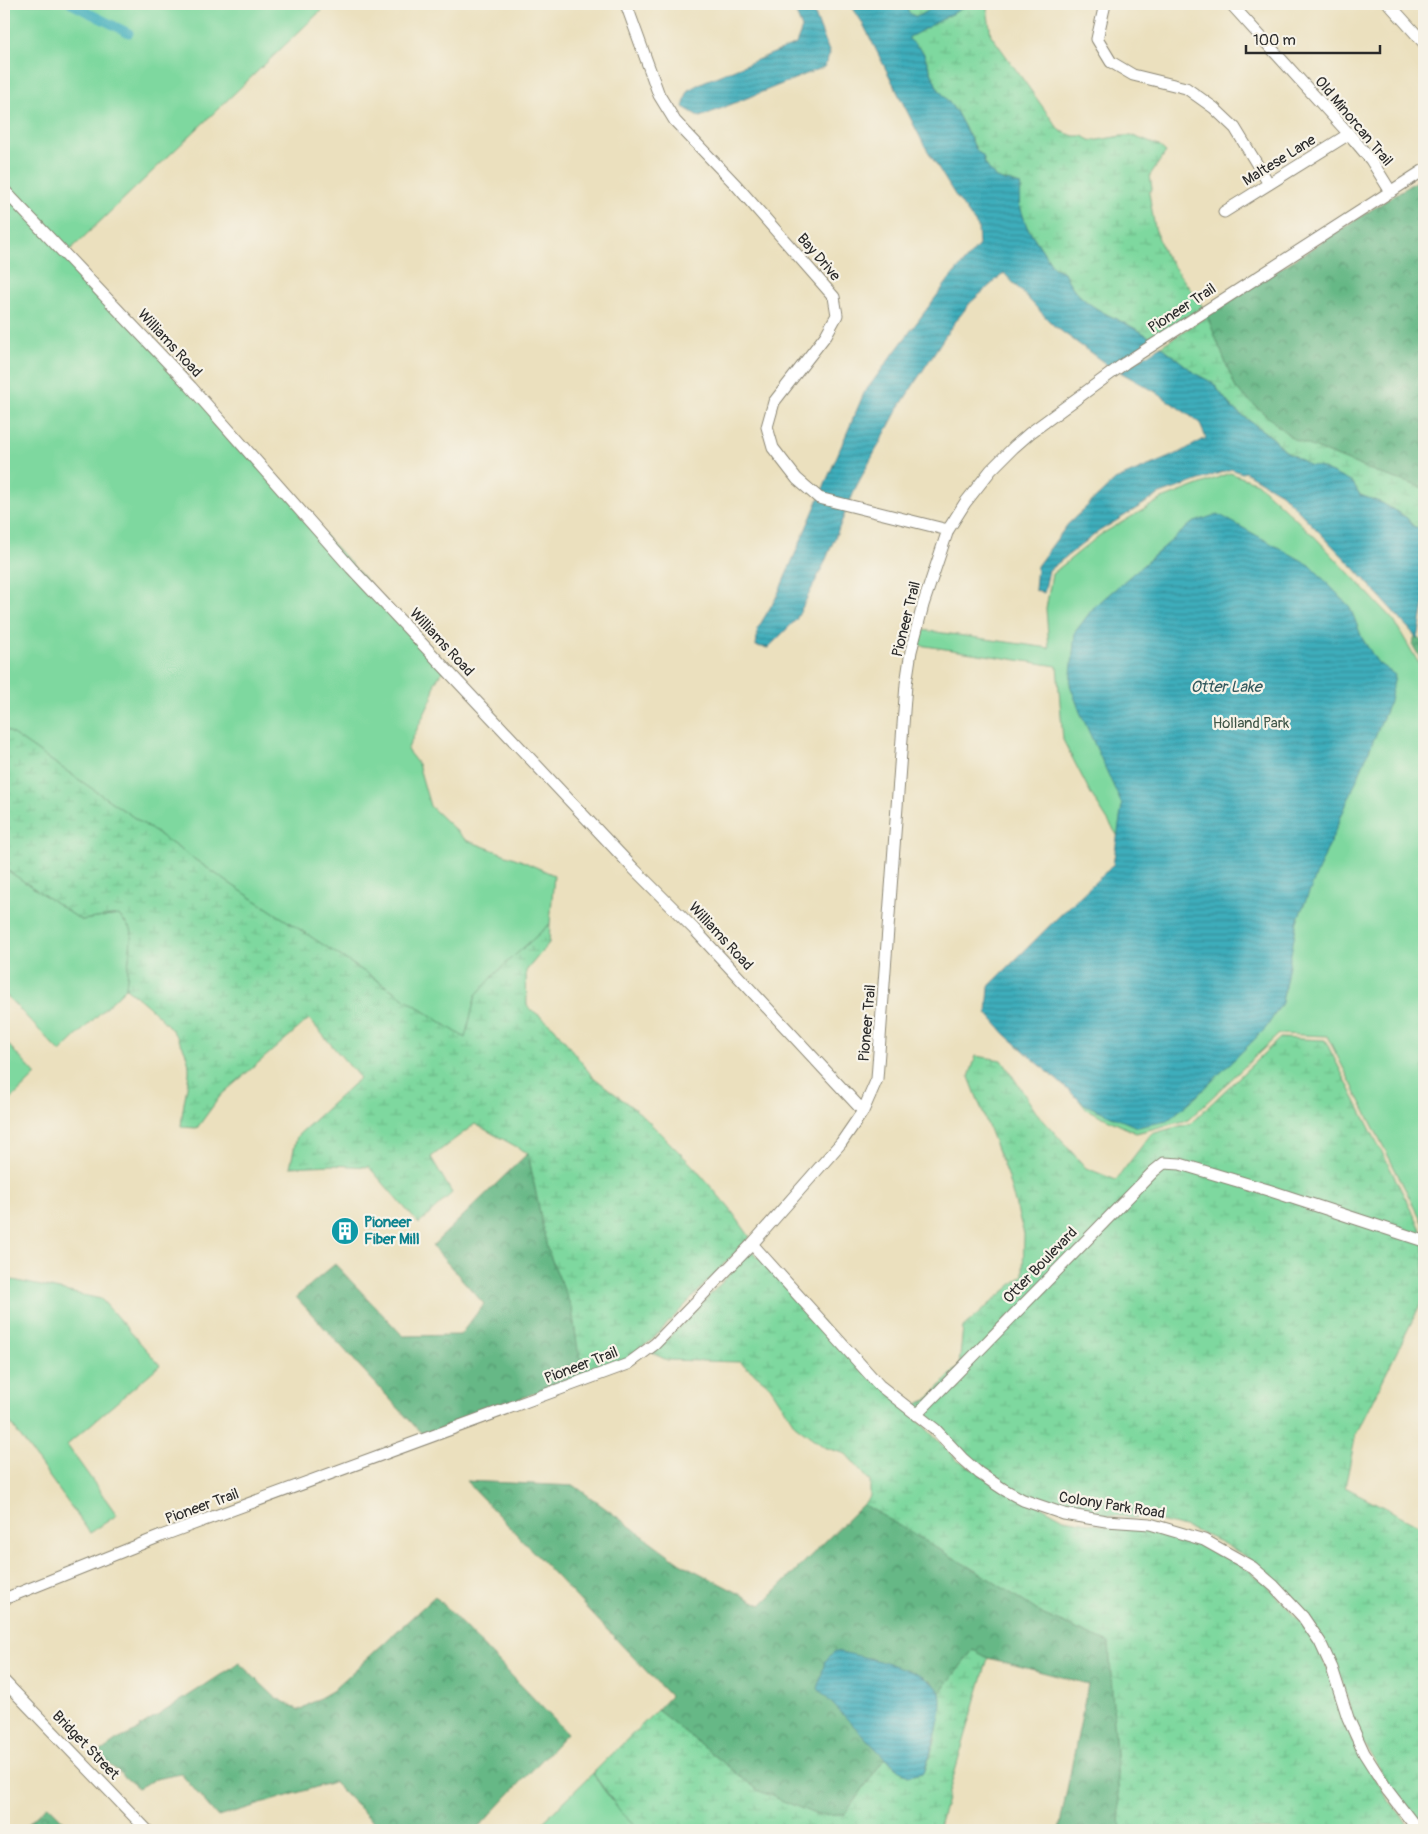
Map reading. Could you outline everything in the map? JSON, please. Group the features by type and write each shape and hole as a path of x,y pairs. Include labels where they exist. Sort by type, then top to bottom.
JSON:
{"street":[{"name":"Bay Drive","path":"626,4 659,95 675,121 736,185 834,297 837,315 826,335 774,402 767,427 773,448 797,480 818,498 948,530"},
{"path":"1105,4 1097,39 1110,62 1133,75 1186,88 1214,108 1235,128 1270,184"},
{"name":"Old Minorcan Trail","path":"1232,4 1350,134 1371,160 1391,192"},
{"path":"1388,4 1424,43"},
{"name":"Maltese Lane","path":"1224,212 1350,134"},
{"name":"Pioneer Trail","path":"4,1600 161,1536 628,1364 656,1344 752,1244 842,1143 862,1112 877,1079 906,684 923,605 948,530 965,503 1014,447 1112,371 1424,170"},
{"name":"Williams Road","path":"4,190 191,387 351,568 634,869 694,929 862,1112"},
{"name":"Otter Boulevard","path":"916,1414 1164,1163 1180,1164 1259,1187 1424,1241"},
{"path":"752,1244 879,1385 916,1414"},
{"name":"Colony Park Road","path":"916,1414 979,1473 1024,1500 1072,1516 1106,1521 1150,1524 1182,1532 1204,1540 1252,1567 1288,1599 1320,1642 1332,1668 1348,1718 1364,1753 1388,1791 1418,1830"},
{"name":"Bridget Street","path":"4,1681 146,1830"}],"green space":[{"path":"4,4 328,4 66,254 446,667 435,682 432,698 407,750 418,764 430,806 466,840 554,875 550,924 503,966 476,995 465,1038 229,883 4,728"},
{"path":"909,4 946,4 915,17 908,12 907,7"},
{"path":"970,4 984,4 987,8 991,35 1060,131 1074,136 1083,136 1092,141 1133,136 1159,146 1166,152 1150,175 1152,189 1149,193 1155,228 1164,253 1203,307 1152,339 1091,305 1071,285 1064,272 1054,268 1027,227 1019,204 1020,185 995,177 985,164 983,156 977,151 957,113 937,87 923,52 907,38"},
{"path":"1424,176 1424,488 1381,474 1293,439 1236,389 1207,316"},
{"path":"1207,316 1236,389 1293,439 1381,474 1424,488 1424,530 1413,526 1407,518 1382,503 1360,495 1353,483 1339,478 1335,474 1309,465 1284,450 1274,439 1232,408 1213,383 1196,374 1161,346"},
{"name":"Otter Lake","path":"1230,473 1257,483 1315,537 1394,621 1424,672 1424,1226 1327,1036 1279,1034 1188,1120 1136,1133 1086,1109 1001,1000 1136,865 1091,794 1063,740 1057,666 919,645 922,630 1049,648 1046,609 1052,574 1100,535 1162,499"},
{"path":"1415,636 1424,642 1424,665 1412,644"},
{"path":"4,728 229,883 465,1038 476,995 503,966 550,924 549,943 526,971 527,1006 554,1027 592,1076 641,1114 693,1166 730,1209 750,1237 652,1340 625,1360 588,1373 578,1350 572,1309 547,1248 528,1153 475,1124 431,1157 452,1193 419,1224 369,1167 332,1165 290,1167 297,1136 360,1078 309,1019 221,1095 197,1128 181,1127 189,1073 188,1061 184,1048 167,1025 146,1004 126,988 132,931 119,915 81,920 4,868"},
{"path":"4,868 81,920 119,915 132,931 126,988 60,1052 4,993"},
{"path":"1280,1038 1325,1040 1424,1235 1424,1297 1356,1434 1345,1487 1424,1528 1424,1830 1410,1814 1366,1747 1352,1716 1339,1672 1312,1623 1268,1574 1231,1548 1190,1529 1162,1521 1066,1510 1043,1503 1002,1482 983,1468 912,1406 927,1400 959,1366 963,1327 1023,1275 1024,1234 1007,1175 969,1077 976,1056 1002,1060 1036,1112 1086,1168 1116,1180 1151,1134 1191,1123"},
{"path":"4,1040 36,1075 4,1106"},
{"path":"528,1153 547,1248 572,1309 578,1350 588,1373 423,1435 296,1297 335,1264 403,1336 460,1335 484,1304 432,1246"},
{"path":"752,1251 958,1461 1064,1519 1106,1526 1150,1529 1203,1544 1250,1571 1271,1589 1299,1620 1316,1644 1328,1669 1344,1720 1359,1755 1384,1793 1412,1830 1121,1830 1109,1643 1044,1615 988,1578 863,1504 870,1497 870,1481 846,1454 824,1447 795,1425 769,1385 740,1362 667,1360 652,1353"},
{"path":"13,1280 101,1299 160,1365 67,1445 117,1515 90,1533 4,1414 4,1286"},
{"path":"466,1481 575,1486 680,1563 761,1605 863,1504 988,1578 1044,1615 1109,1643 1121,1830 1059,1830 1088,1684 988,1658 973,1650 940,1693 930,1680 819,1689 885,1758 845,1814 817,1815 759,1791 657,1710 670,1696"},
{"path":"435,1596 567,1733 476,1830 381,1830 333,1782 218,1817 181,1774 155,1779 138,1788 97,1754 117,1740 141,1729 140,1727 239,1663 275,1697 299,1710 332,1691"},
{"path":"973,1650 988,1658 938,1830 640,1830 621,1812 594,1775 594,1772 657,1710 759,1791 817,1815 845,1814 885,1758 908,1776 924,1773 935,1741 940,1709 940,1693"},
{"path":"594,1772 594,1775 621,1811 640,1830 535,1830"},
{"path":"48,1805 73,1830 22,1830"}],"water":[{"path":"792,4 811,4 830,54 824,67 700,117 683,107 688,90 796,44 802,28"},
{"path":"850,4 885,4 888,6 891,4 909,4 907,7 908,12 916,17 942,5 970,4 908,38 923,52 937,87 957,113 977,151 983,156 985,164 995,177 1020,185 1019,204 1027,227 1054,268 1064,272 1080,296 1091,305 1152,339 1110,367 1053,325 1004,273 970,303 949,330 898,409 856,487 824,564 796,620 768,648 756,646 758,628 777,596 864,393 950,278 979,245 978,227 955,195 923,143 862,22"},
{"path":"1161,346 1196,374 1213,383 1232,408 1274,439 1284,450 1309,465 1319,467 1353,483 1360,495 1382,503 1407,518 1413,526 1424,530 1424,605 1418,639 1355,569 1281,493 1245,472 1242,473 1231,469 1160,494 1098,532 1049,570 1044,593 1035,590 1037,566 1068,524 1115,480 1179,453 1206,438 1199,422 1154,391 1120,372"},
{"name":"Otter Lake","path":"1218,514 1310,565 1350,607 1362,638 1378,663 1395,675 1390,701 1297,921 1282,1003 1266,1028 1197,1096 1167,1121 1137,1127 1084,1104 1005,1034 987,1013 989,986 1113,865 1122,805 1080,712 1070,685 1075,632 1094,607 1192,523"},
{"path":"835,1651 894,1665 910,1671 935,1685 940,1693 940,1710 936,1733 924,1773 908,1776 885,1758 818,1689 825,1661"}],"waterway":[{"path":"71,4 129,33"}],"place":[{"name":"Pioneer Fiber Mill","path":"345,1231"}],"park label":[{"name":"Holland Park","path":"1251,723"}]}
